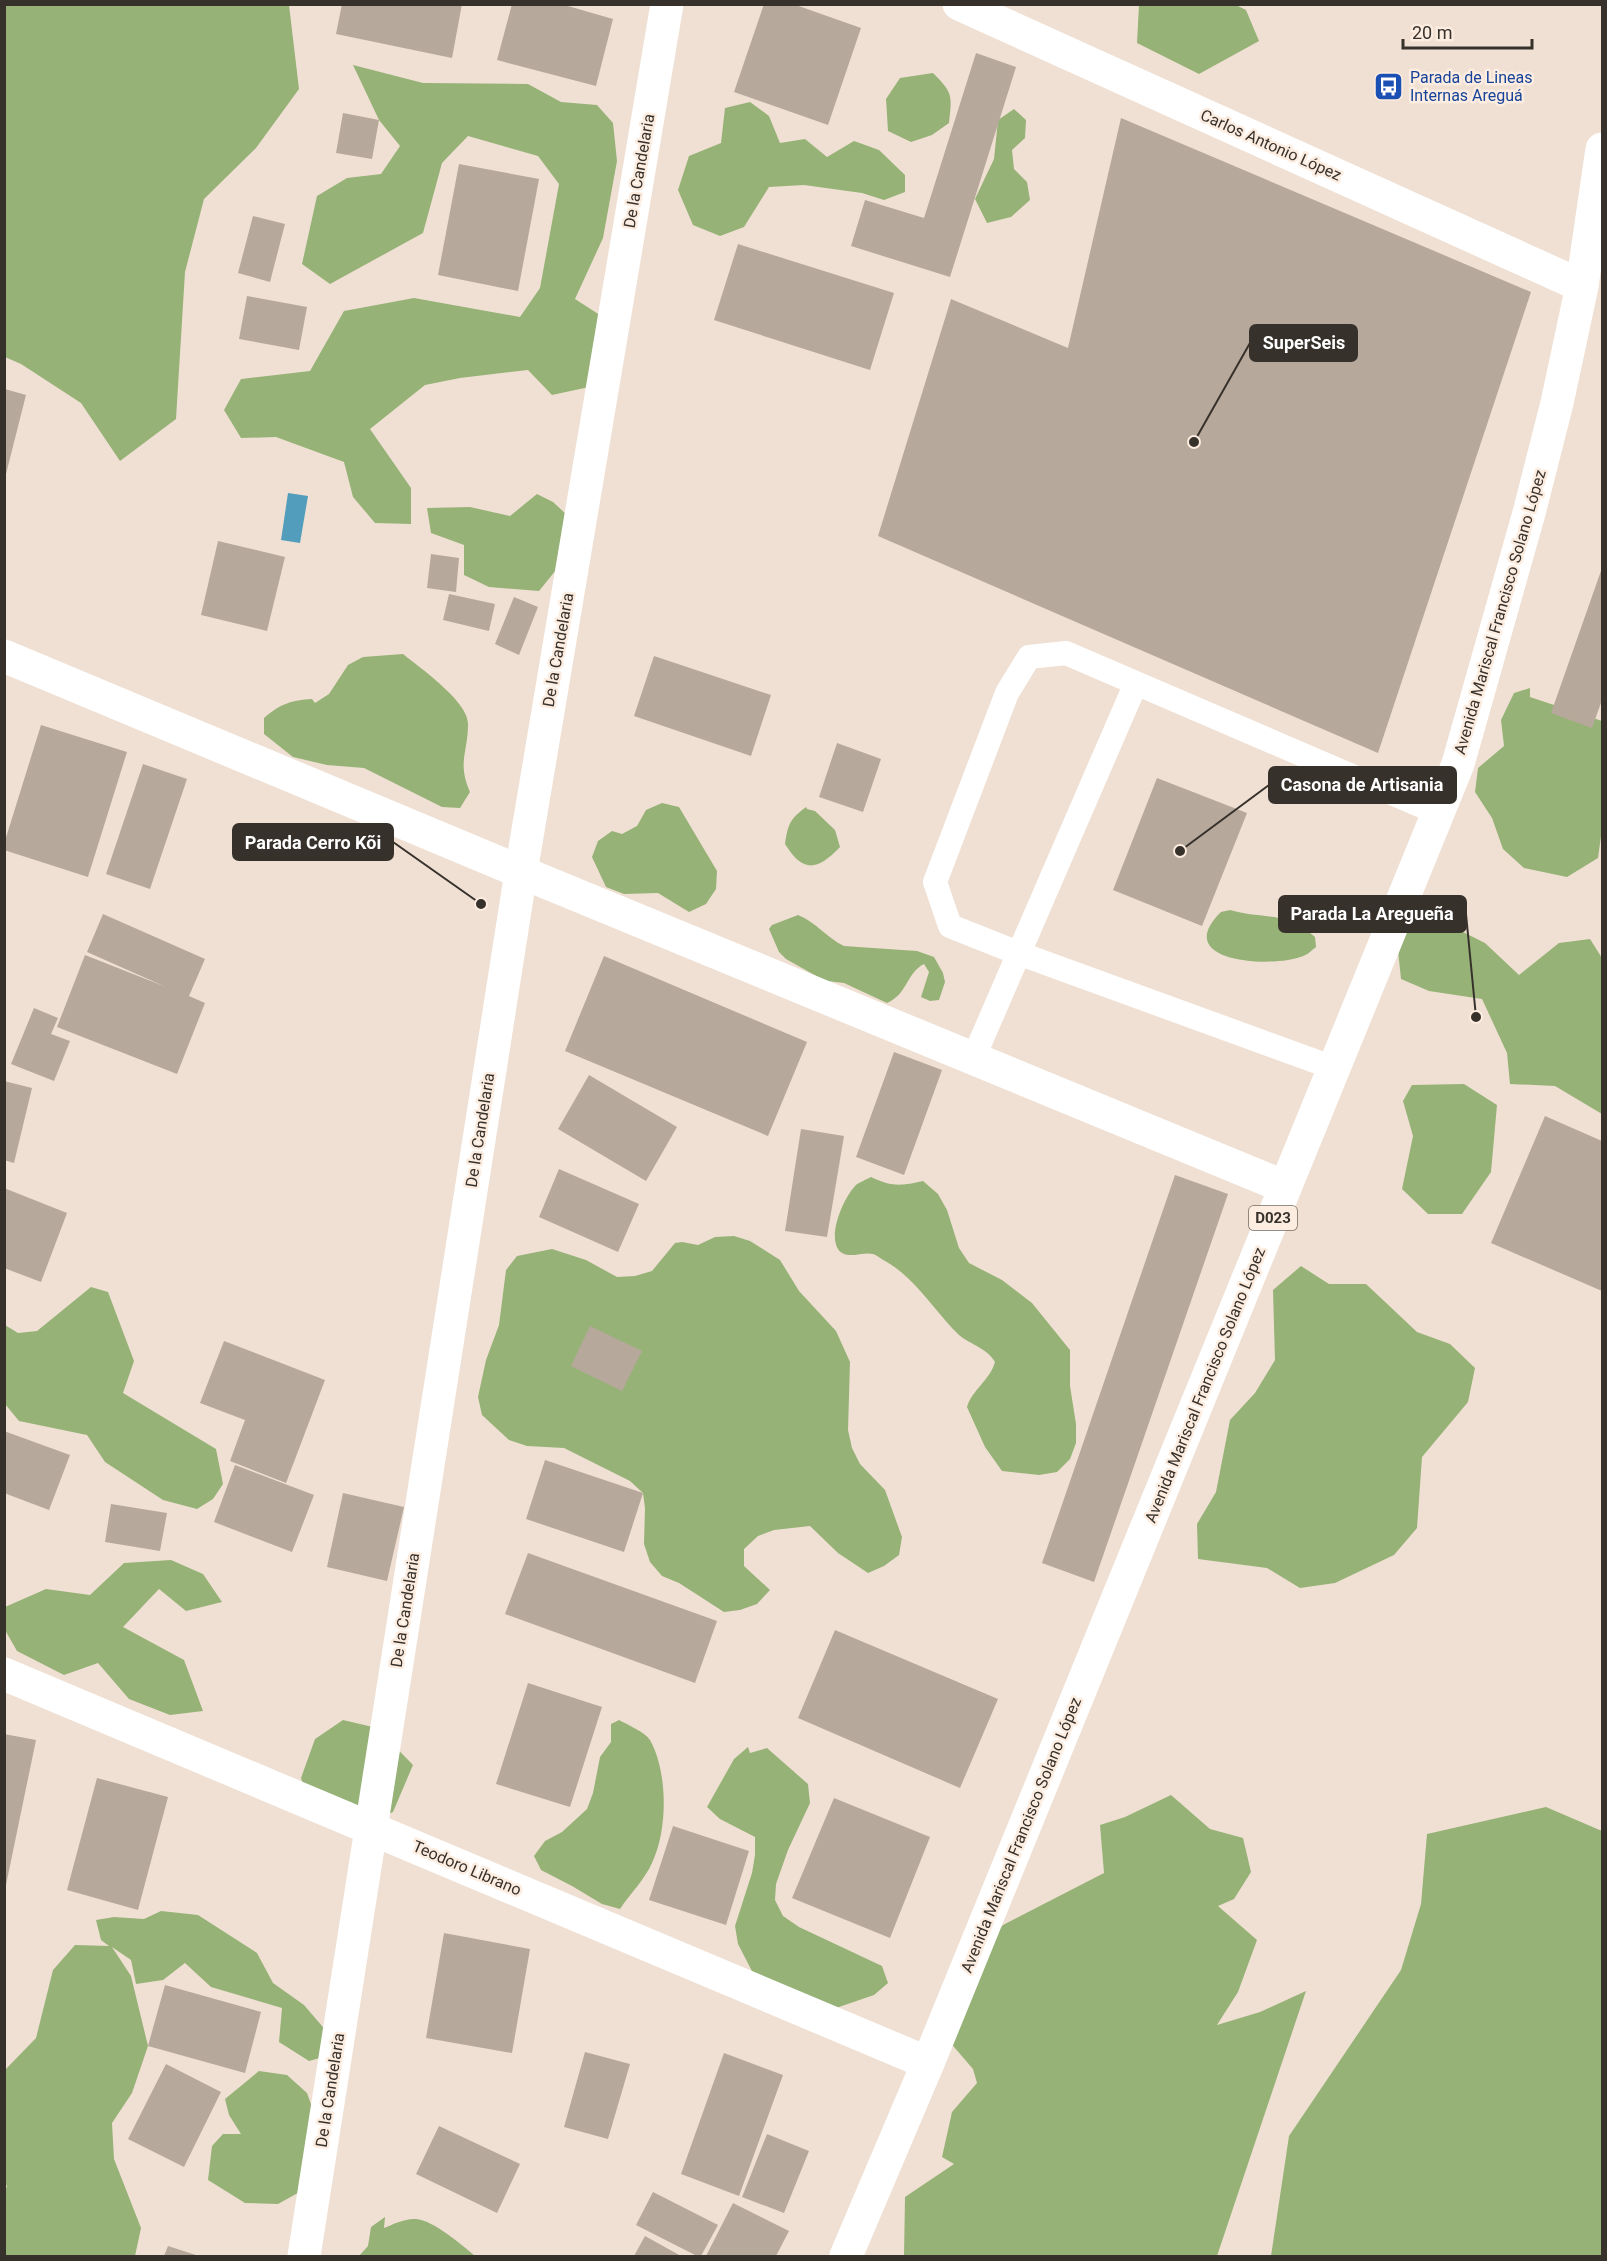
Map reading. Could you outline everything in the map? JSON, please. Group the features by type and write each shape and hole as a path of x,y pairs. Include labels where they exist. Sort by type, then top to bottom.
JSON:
{"street":[{"name":"De la Candelaria","path":"304,2256 520,872 667,4"},
{"name":"Carlos Antonio López","path":"959,4 1582,286"},
{"name":"Avenida Mariscal Francisco Solano López","path":"846,2256 928,2063 1458,764 1529,513 1557,403 1582,286 1602,149"},
{"path":"4,656 520,872 1285,1187"},
{"name":"Teodoro Librano","path":"4,1674 928,2063"}],"lane":[{"path":"1334,1068 1017,953 950,926 935,882 1007,693 1029,657 1066,653 1438,813"},
{"path":"974,1059 1017,953 1136,683"}],"green space":[{"path":"5,4 289,5 299,89 256,148 204,199 185,272 176,419 120,461 81,403 21,364 5,357"},
{"path":"1139,5 1236,5 1246,10 1259,41 1199,74 1137,43"},
{"path":"353,65 423,83 528,84 561,102 597,105 613,123 617,161 603,238 575,299 606,319 589,387 552,395 528,370 460,378 425,385 370,429 411,488 411,524 375,523 353,497 344,462 276,437 241,438 224,410 241,379 310,371 344,311 414,298 520,317 540,288 559,184 538,156 468,136 442,163 423,233 330,284 302,264 317,196 347,178 381,174 400,146 379,120"},
{"path":"933,73 950,95 949,123 932,135 911,142 888,131 886,99 900,78"},
{"path":"750,102 769,116 780,143 805,139 827,157 854,141 879,150 905,175 905,192 884,200 862,193 804,185 769,187 744,227 720,236 693,225 678,190 689,156 721,143 725,108"},
{"path":"1014,109 1026,120 1025,138 1012,150 1014,169 1027,182 1030,200 1011,217 987,223 975,199 994,159 998,120"},
{"path":"537,494 553,502 568,516 556,570 539,591 489,587 464,575 464,545 431,533 427,508 470,507 510,516"},
{"path":"403,654 442,686 461,706 466,715 468,734 464,773 470,792 460,808 442,807 364,768 327,765 293,757 264,734 264,718 270,713 298,700 312,699 315,703 329,694 348,665 363,657"},
{"path":"1530,688 1530,697 1602,721 1602,829 1598,858 1567,877 1524,868 1503,849 1492,818 1475,792 1478,768 1504,746 1501,720 1514,693"},
{"path":"662,803 679,807 717,871 716,889 706,904 689,912 658,893 624,894 606,887 592,857 598,841 612,831 622,834 637,826 646,810"},
{"path":"806,807 815,811 835,830 840,847 824,861 811,865 798,860 785,844 791,822"},
{"path":"1230,910 1284,919 1294,923 1315,937 1316,947 1304,956 1268,962 1248,961 1216,951 1208,942 1209,929 1221,912"},
{"path":"798,915 844,946 917,951 934,957 945,982 939,1000 930,1001 921,997 929,972 924,964 918,968 899,994 887,1003 844,983 827,981 786,959 779,952 769,929 772,925"},
{"path":"1437,919 1485,943 1519,975 1559,943 1590,939 1602,958 1602,1114 1555,1086 1510,1084 1507,1053 1482,999 1429,991 1401,979 1396,931"},
{"path":"1464,1084 1497,1105 1491,1172 1462,1214 1428,1214 1402,1189 1413,1136 1403,1101 1412,1085"},
{"path":"871,1177 897,1185 923,1181 938,1194 947,1210 959,1248 969,1263 1002,1280 1032,1303 1070,1350 1070,1386 1076,1424 1076,1443 1070,1459 1057,1472 1039,1475 1002,1471 985,1447 967,1407 993,1368 995,1362 992,1357 959,1335 906,1276 896,1268 873,1254 850,1255 841,1253 838,1249 835,1234 842,1207 855,1186"},
{"path":"734,1236 750,1241 780,1260 799,1291 836,1331 850,1362 848,1430 852,1448 860,1464 885,1490 902,1537 899,1555 884,1566 868,1573 838,1553 810,1526 774,1530 758,1536 744,1549 744,1566 770,1590 757,1604 740,1610 724,1612 679,1583 662,1576 650,1562 644,1544 643,1493 630,1481 564,1448 527,1446 509,1440 482,1415 478,1397 486,1360 499,1325 506,1270 517,1256 552,1249 586,1260 617,1277 635,1276 652,1271 675,1243 698,1245 715,1237"},
{"path":"1301,1266 1329,1284 1366,1284 1417,1332 1450,1344 1475,1368 1468,1402 1422,1457 1417,1528 1394,1555 1335,1583 1300,1588 1267,1568 1198,1559 1197,1524 1216,1492 1230,1420 1255,1393 1275,1360 1273,1290"},
{"path":"91,1287 108,1292 134,1361 123,1393 216,1449 223,1484 213,1499 197,1509 163,1500 105,1462 87,1435 19,1421 5,1404 5,1325 18,1333 37,1331"},
{"path":"171,1560 203,1574 222,1602 186,1611 159,1589 123,1627 184,1660 203,1711 170,1715 129,1699 98,1663 64,1675 17,1651 5,1630 5,1607 46,1589 90,1595 124,1563"},
{"path":"343,1720 377,1728 413,1765 393,1812 361,1826 310,1808 301,1778 315,1739"},
{"path":"619,1720 640,1731 650,1740 660,1768 664,1801 661,1834 652,1863 620,1909 602,1904 541,1870 534,1856 545,1841 562,1832 587,1809 593,1793 600,1757 611,1742 611,1724"},
{"path":"748,1747 750,1753 767,1748 808,1784 810,1803 788,1850 776,1884 775,1900 783,1916 799,1927 882,1966 888,1983 874,1995 836,2008 755,1977 738,1944 735,1926 752,1873 755,1837 720,1819 707,1807 734,1759"},
{"path":"1171,1795 1210,1829 1243,1838 1251,1872 1234,1899 1218,1906 1257,1940 1238,1992 1217,2025 1260,2012 1306,1991 1217,2256 904,2256 905,2197 954,2164 942,2157 952,2112 977,2083 973,2069 942,2033 956,1968 1003,1925 1104,1873 1100,1825 1125,1817"},
{"path":"1546,1807 1602,1831 1602,2256 1271,2256 1289,2136 1401,1970 1421,1904 1427,1834"},
{"path":"161,1911 198,1915 257,1953 273,1983 304,2005 328,2033 334,2054 309,2061 279,2042 282,2008 211,1987 185,1963 163,1980 136,1984 131,1960 112,1947 131,1976 148,2046 132,2093 112,2123 114,2159 141,2228 135,2256 5,2256 4,2193 7,2186 4,2182 4,2071 36,2038 53,1970 75,1945 109,1946 101,1940 96,1920 114,1917 144,1919"},
{"path":"259,2071 287,2075 307,2093 322,2135 314,2184 278,2204 245,2203 208,2180 212,2146 223,2134 241,2134 229,2115 225,2099"},
{"path":"385,2217 384,2228 412,2219 423,2220 447,2234 475,2256 359,2256 368,2246 371,2227"}],"water":[{"path":"288,493 308,496 300,543 281,540"}],"building":[{"path":"342,4 462,4 452,58 336,34"},
{"path":"512,4 561,4 613,19 596,86 497,60"},
{"path":"764,4 793,4 861,28 828,125 734,92"},
{"path":"976,53 1016,67 950,277 851,246 865,200 924,218"},
{"path":"343,113 379,120 372,159 336,153"},
{"path":"1121,118 1531,292 1378,753 878,536 951,299 1068,348"},
{"path":"459,164 539,179 518,291 438,275"},
{"path":"253,216 285,224 270,282 238,273"},
{"path":"738,244 894,293 870,370 714,320"},
{"path":"247,296 307,307 299,350 239,339"},
{"path":"5,389 26,395 5,478"},
{"path":"218,541 285,557 267,631 201,615"},
{"path":"431,554 459,558 456,592 427,588"},
{"path":"1602,568 1602,700 1592,728 1551,713"},
{"path":"449,594 495,604 489,631 443,620"},
{"path":"514,597 538,607 519,655 495,644"},
{"path":"654,656 771,695 751,756 634,716"},
{"path":"41,725 127,752 88,877 4,850"},
{"path":"837,743 881,759 863,812 819,797"},
{"path":"143,764 187,779 150,889 106,874"},
{"path":"1157,778 1247,813 1202,926 1113,890"},
{"path":"103,914 205,959 189,996 205,1003 177,1074 57,1027 85,955 166,987 87,952"},
{"path":"604,956 807,1042 768,1136 565,1051"},
{"path":"34,1008 58,1018 51,1034 70,1041 54,1081 11,1064"},
{"path":"894,1052 942,1070 904,1175 856,1157"},
{"path":"589,1075 677,1127 646,1181 558,1129"},
{"path":"4,1081 32,1088 14,1163 4,1160"},
{"path":"1545,1116 1602,1141 1602,1291 1491,1243"},
{"path":"801,1129 844,1136 827,1237 785,1231"},
{"path":"559,1169 639,1204 618,1252 539,1217"},
{"path":"1175,1175 1228,1194 1094,1582 1042,1563"},
{"path":"4,1188 67,1213 41,1282 4,1268"},
{"path":"590,1326 642,1351 622,1391 571,1366"},
{"path":"224,1341 325,1380 286,1483 230,1461 245,1420 200,1403"},
{"path":"4,1431 70,1455 49,1510 4,1493"},
{"path":"545,1460 643,1493 624,1552 526,1519"},
{"path":"235,1465 314,1495 292,1552 214,1522"},
{"path":"343,1493 404,1507 387,1581 327,1567"},
{"path":"111,1504 167,1513 160,1551 105,1542"},
{"path":"528,1553 717,1621 695,1683 505,1614"},
{"path":"835,1630 998,1699 960,1788 798,1718"},
{"path":"528,1683 602,1707 570,1807 496,1784"},
{"path":"4,1734 36,1740 6,1885 4,1885"},
{"path":"97,1778 168,1797 138,1910 67,1890"},
{"path":"834,1798 930,1837 890,1938 792,1898"},
{"path":"673,1826 749,1851 726,1925 649,1900"},
{"path":"444,1933 530,1949 512,2053 426,2038"},
{"path":"165,1985 261,2012 245,2073 148,2046"},
{"path":"585,2052 630,2064 608,2139 564,2127"},
{"path":"724,2053 783,2075 739,2196 681,2174"},
{"path":"166,2064 221,2092 184,2167 128,2139"},
{"path":"439,2126 520,2164 497,2213 416,2174"},
{"path":"767,2134 809,2151 784,2213 742,2197"},
{"path":"653,2192 718,2225 701,2256 636,2225"},
{"path":"733,2203 789,2231 776,2256 706,2256"},
{"path":"645,2236 681,2256 634,2256"},
{"path":"168,2246 199,2256 164,2256"}],"place":[{"name":"Parada de Lineas Internas Areguá","path":"1389,86"},
{"name":"SuperSeis","path":"1194,442"},
{"name":"Casona de Artisania","path":"1180,851"},
{"name":"Parada Cerro Kõi","path":"481,904"},
{"name":"Parada La Aregueña","path":"1476,1017"}]}
